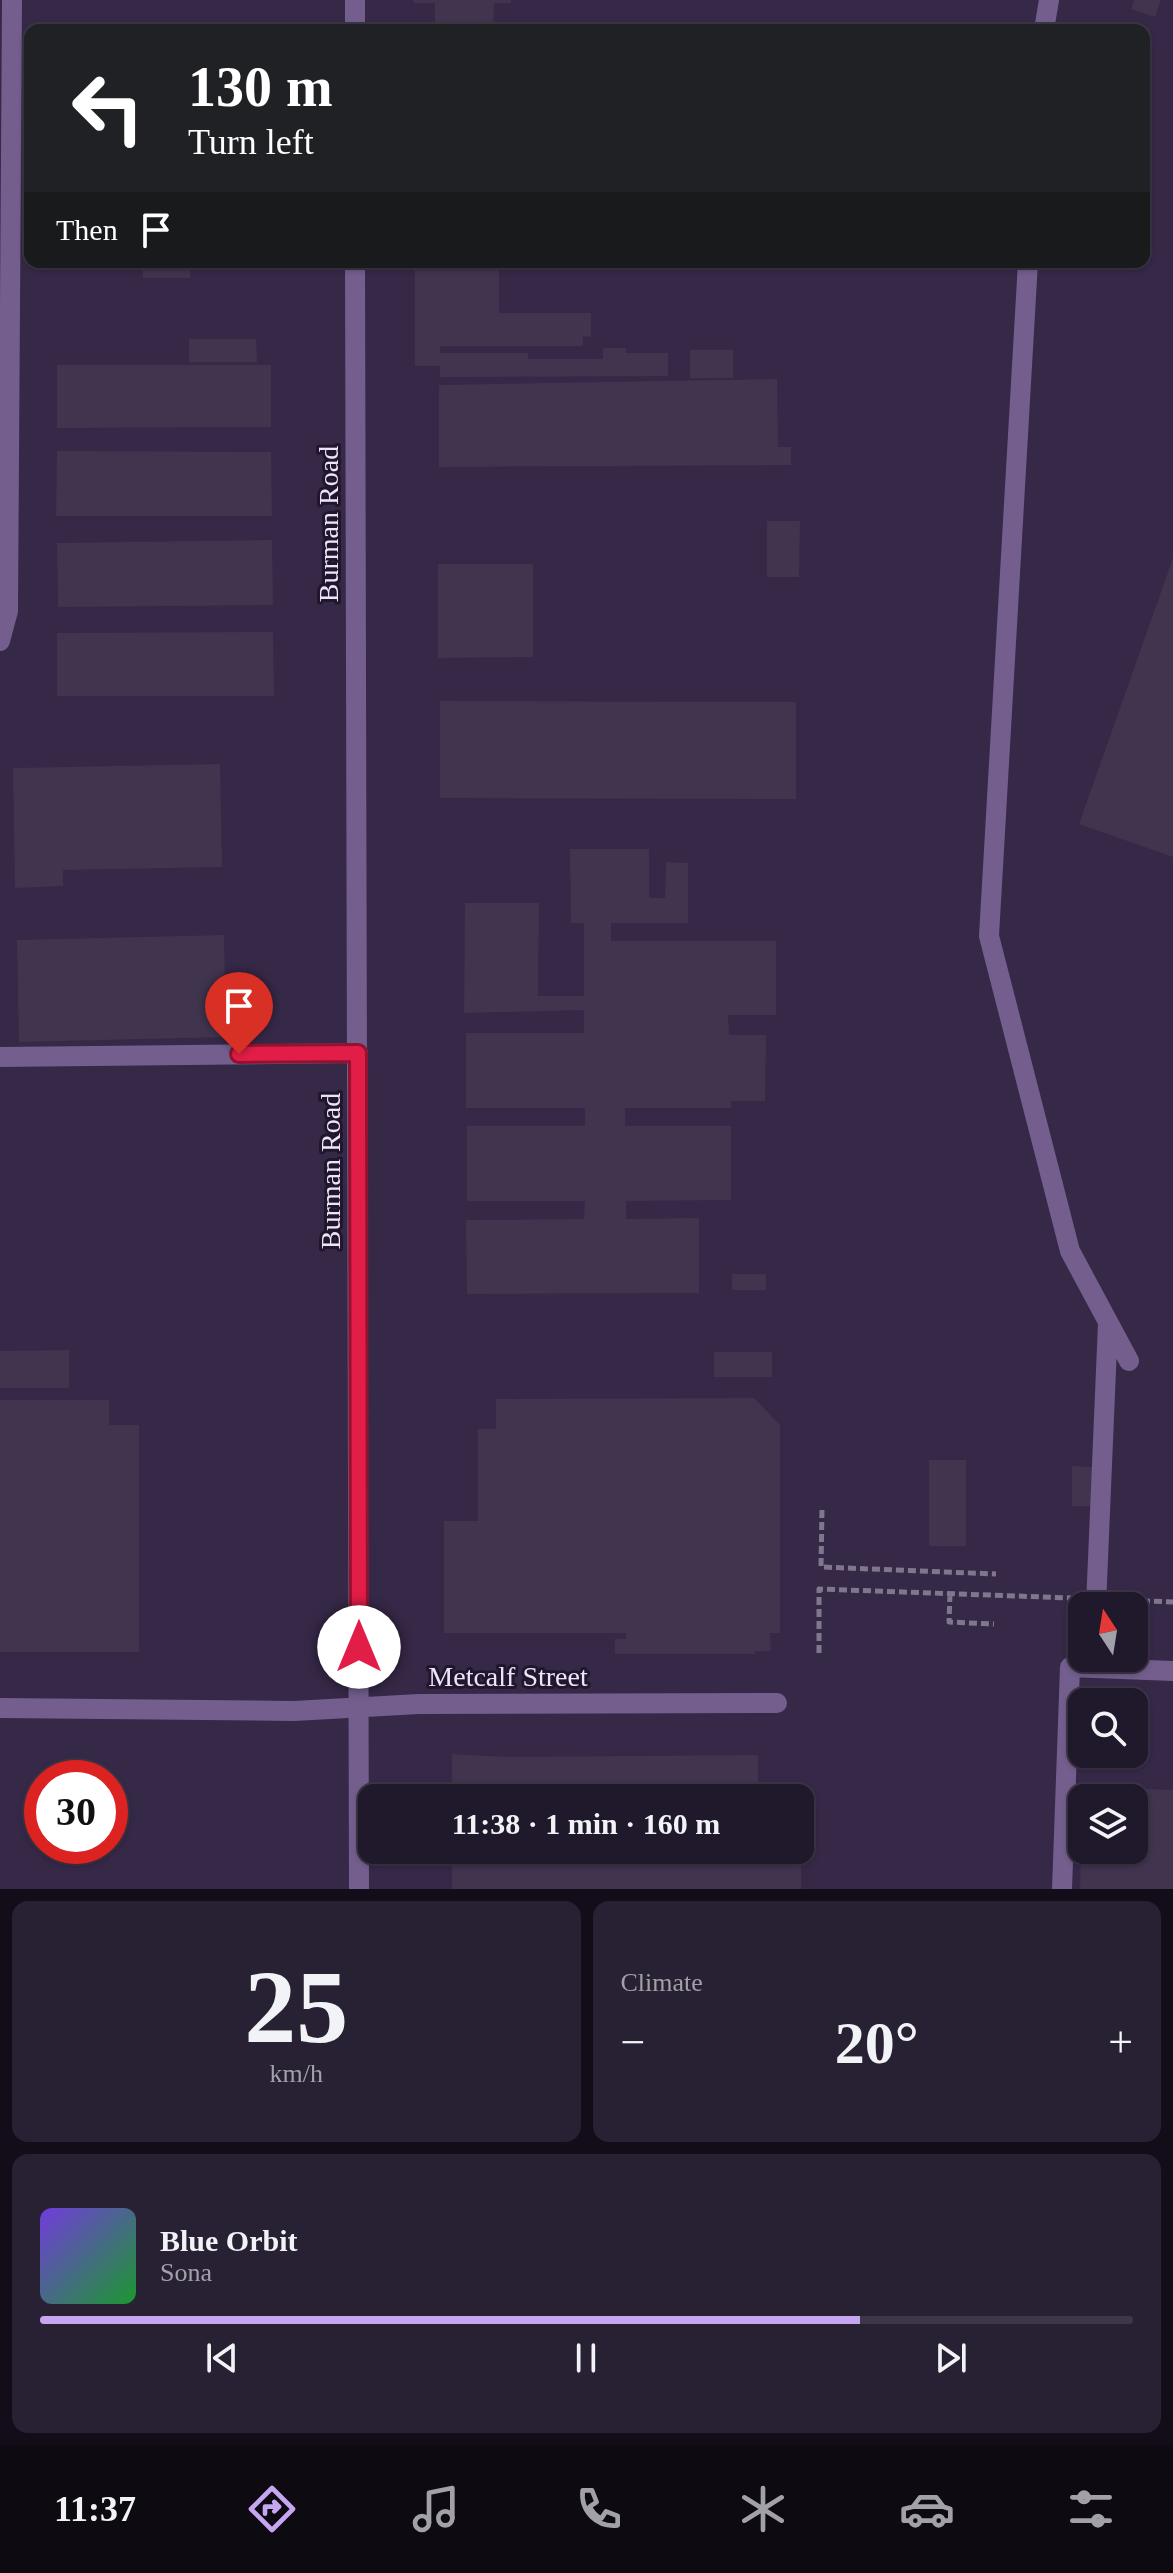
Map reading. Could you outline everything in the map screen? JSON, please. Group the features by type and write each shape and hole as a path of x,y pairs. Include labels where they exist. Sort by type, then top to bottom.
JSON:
{"street":[{"path":"0,641 8,611 12,0"},
{"path":"355,0 355,24"},
{"path":"1045,24 1049,0"},
{"name":"Burman Road","path":"355,268 359,1889"},
{"path":"1028,268 989,936 1070,1251 1129,1361"},
{"path":"0,1057 358,1053"},
{"path":"1094,1592 1108,1323"},
{"path":"1148,1668 1173,1671"},
{"path":"1062,1889 1070,1672"},
{"name":"Metcalf Street","path":"0,1708 294,1711 435,1704 777,1703"}],"path":[{"path":"822,1510 821,1567 996,1574"},
{"path":"819,1653 819,1589 1068,1600"},
{"path":"950,1594 949,1622 994,1624"},
{"path":"1148,1602 1173,1602"}],"shaded area":[{"path":"0,0 1173,0 1173,1889 0,1889"}],"building":[{"path":"414,0 511,0 511,3 494,3 493,24 435,24 435,3 414,3"},
{"path":"1134,0 1161,0 1155,17 1131,9"},
{"path":"143,268 190,268 190,278 143,278"},
{"path":"415,268 499,268 499,313 591,313 591,337 583,336 583,346 440,346 440,353 528,353 528,359 603,359 603,348 626,348 626,353 668,353 668,376 440,377 440,366 415,366"},
{"path":"189,339 256,339 257,362 189,362"},
{"path":"690,350 733,350 733,378 690,378"},
{"path":"57,365 271,365 271,427 57,428"},
{"path":"777,379 778,447 791,447 791,465 439,467 439,385"},
{"path":"57,451 271,452 272,516 56,516"},
{"path":"767,521 800,521 799,577 767,577"},
{"path":"272,540 273,605 58,607 57,543"},
{"path":"1173,558 1173,857 1079,824"},
{"path":"438,564 533,564 533,657 438,658"},
{"path":"273,632 274,696 57,696 57,633"},
{"path":"440,701 796,702 796,799 440,798"},
{"path":"220,764 222,867 63,870 63,886 15,888 13,768"},
{"path":"570,849 649,849 649,898 665,898 666,862 688,863 688,923 611,923 611,941 776,941 776,1015 728,1015 729,1034 766,1035 765,1101 731,1101 731,1108 625,1108 625,1126 731,1126 731,1200 626,1201 626,1219 699,1218 699,1293 467,1294 466,1220 584,1219 585,1201 467,1201 467,1126 585,1126 585,1108 466,1108 466,1033 584,1033 584,1010 464,1013 465,903 539,903 538,996 584,996 584,923 571,923"},
{"path":"224,935 226,1037 19,1042 17,940"},
{"path":"732,1274 766,1274 766,1290 732,1290"},
{"path":"69,1350 69,1388 0,1388 0,1351"},
{"path":"714,1352 772,1352 772,1377 714,1377"},
{"path":"754,1398 780,1425 780,1633 770,1633 771,1651 755,1651 755,1654 615,1654 615,1639 626,1639 626,1633 444,1633 444,1521 478,1521 478,1429 496,1429 496,1399"},
{"path":"0,1400 109,1400 109,1425 139,1425 139,1652 0,1652"},
{"path":"929,1460 966,1460 966,1546 929,1546"},
{"path":"1072,1466 1093,1467 1093,1506 1072,1506"},
{"path":"452,1754 507,1757 758,1755 758,1784 452,1784"},
{"path":"1148,1789 1173,1790 1173,1889 1080,1889 1081,1864 1148,1864"},
{"path":"452,1864 801,1865 801,1889 452,1889"}],"route":[{"path":"239,1054 358,1053 359,1647"}]}
